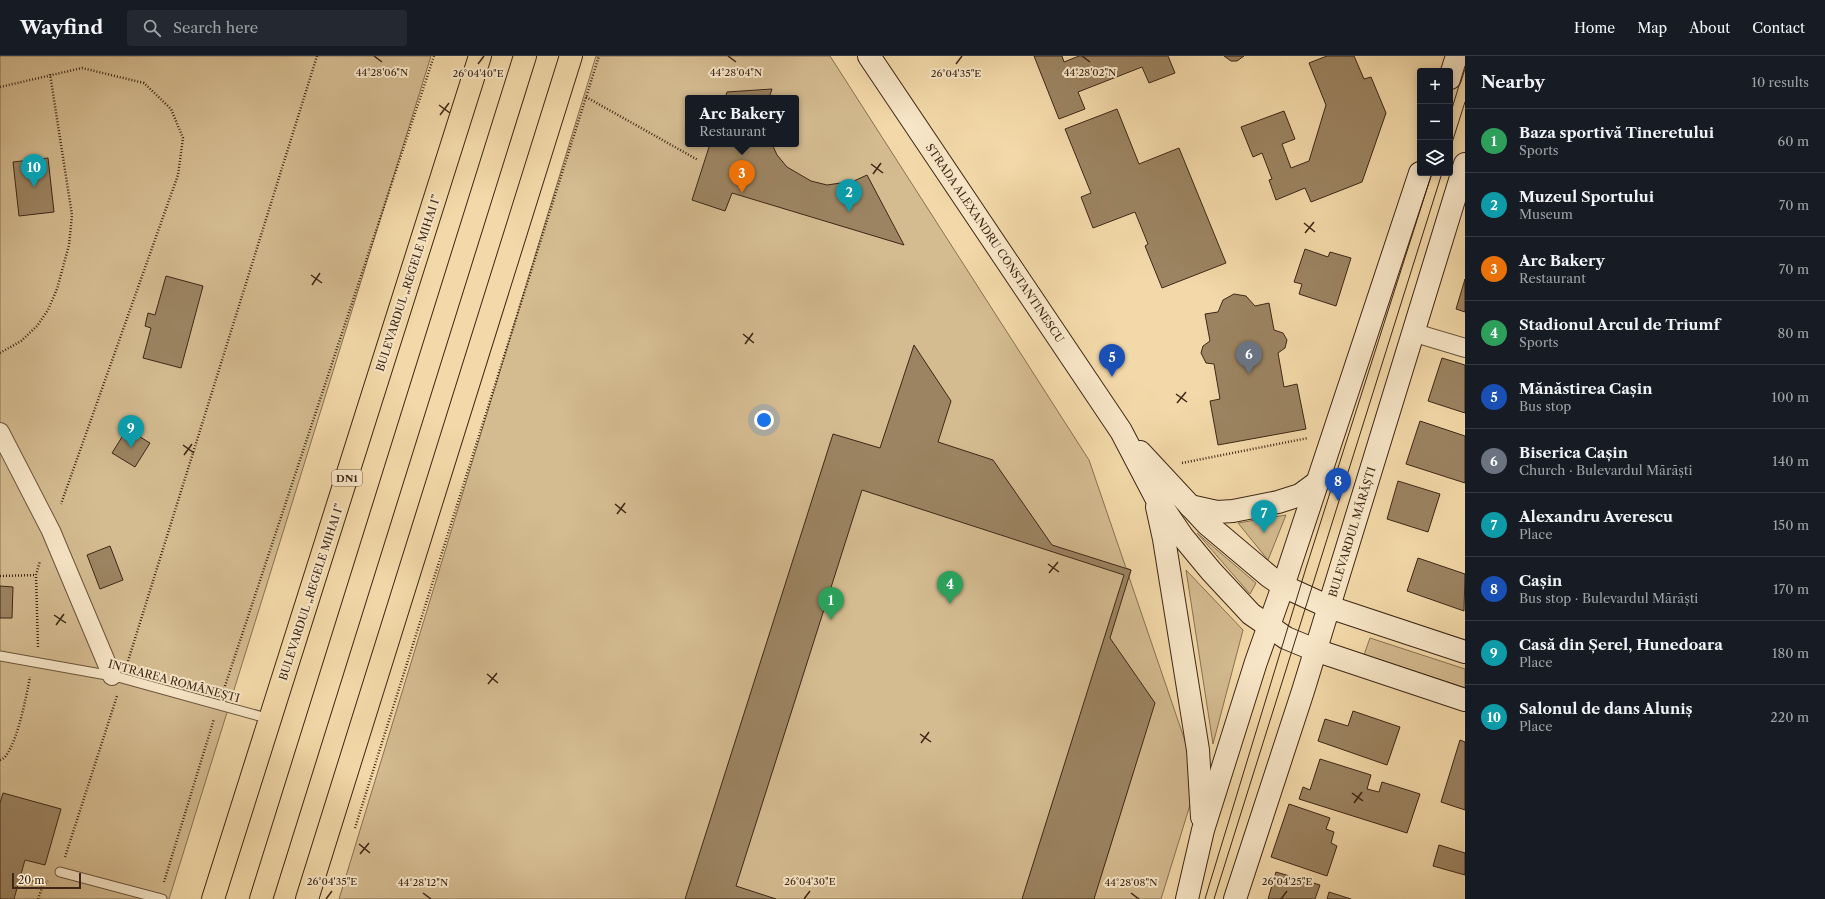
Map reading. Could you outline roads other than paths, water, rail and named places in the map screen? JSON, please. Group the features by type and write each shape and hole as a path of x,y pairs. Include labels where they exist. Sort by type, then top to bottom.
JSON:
{"main road":[{"name":"BULEVARDUL „REGELE MIHAI I”","path":"213,899 480,56"},
{"path":"261,899 525,56"},
{"path":"307,899 572,56"},
{"name":"STRADA ALEXANDRU CONSTANTINESCU","path":"869,56 1121,431 1154,496 1182,536 1244,607 1269,627 1294,642 1465,700"},
{"path":"1453,69 1457,56"},
{"path":"1187,899 1203,830 1256,662 1319,481 1419,176"},
{"name":"BULEVARDUL MĂRĂȘTI","path":"1235,899 1329,607 1463,177"},
{"name":"STRADA ALEXANDRU CONSTANTINESCU","path":"1121,431 1218,534 1283,586 1329,607 1465,652"},
{"path":"1190,506 1217,512 1233,511 1278,502 1300,495 1319,481"},
{"path":"1154,496 1164,539 1198,750 1203,830"}],"street":[{"path":"1414,332 1465,348"},
{"path":"0,432 51,531 117,677"}],"lane":[{"name":"INTRAREA ROMÂNEȘTI","path":"0,656 117,677 270,719"},
{"path":"60,872 160,898"}],"tram line":[{"path":"1453,105 1465,66"},
{"path":"1453,140 1465,102"},
{"path":"1205,899 1306,568 1431,176"},
{"path":"1214,899 1441,176"}],"place":[{"name":"Salonul de dans Aluniș","path":"34,187"},
{"name":"Arc Bakery","path":"742,193"},
{"name":"Muzeul Sportului","path":"849,212"},
{"name":"Biserica Cașin","path":"1249,374"},
{"name":"Mănăstirea Cașin","path":"1112,377"},
{"name":"Casă din Șerel, Hunedoara","path":"131,448"},
{"name":"Cașin","path":"1338,501"},
{"name":"Alexandru Averescu","path":"1264,533"},
{"name":"Stadionul Arcul de Triumf","path":"950,604"},
{"name":"Baza sportivă Tineretului","path":"831,620"}]}
